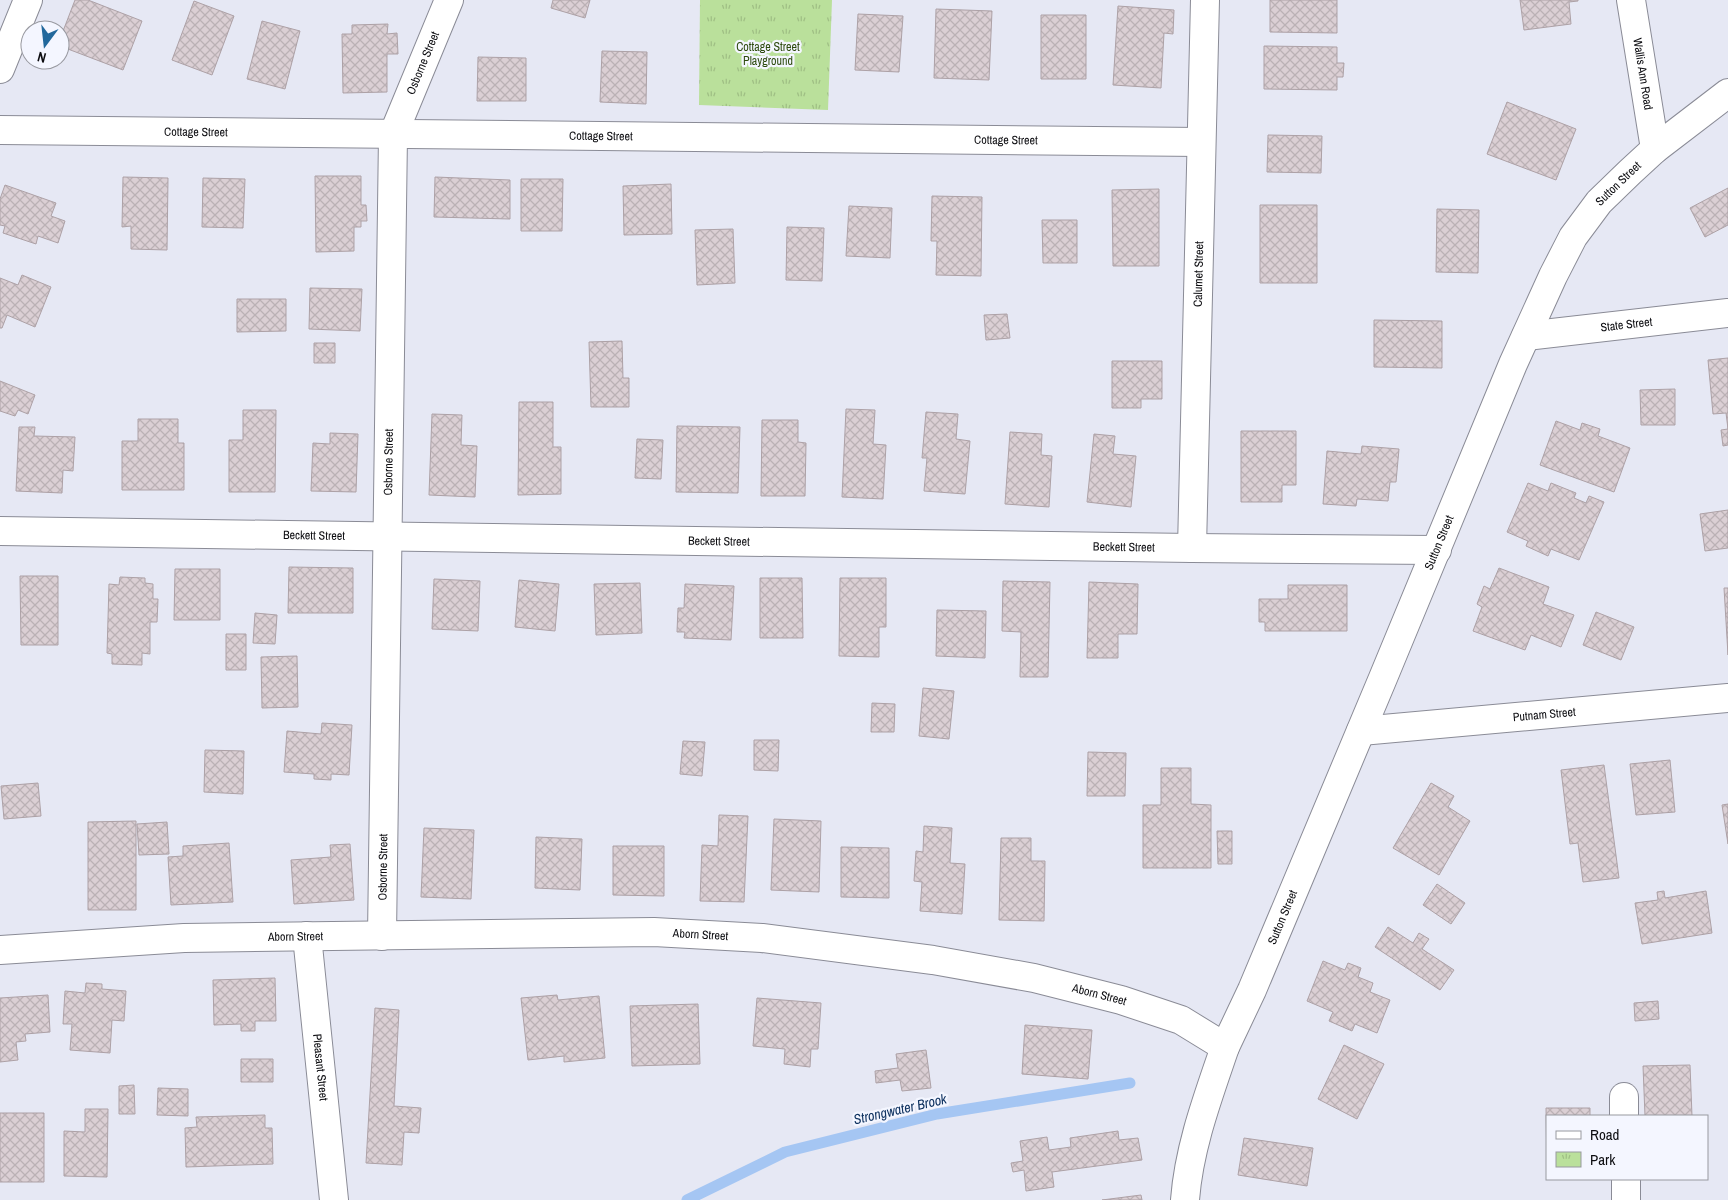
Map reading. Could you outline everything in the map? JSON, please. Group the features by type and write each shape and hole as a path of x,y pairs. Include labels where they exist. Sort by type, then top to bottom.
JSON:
{"street":[{"path":"0,69 28,0"},
{"name":"Osborne Street","path":"382,936 389,537 393,135 449,0"},
{"name":"Calumet Street","path":"1192,548 1205,0"},
{"name":"Wallis Ann Road","path":"1631,0 1655,149"},
{"name":"Sutton Street","path":"1225,1047 1252,990 1526,336 1573,237 1599,202 1655,149 1728,93"},
{"name":"Cottage Street","path":"0,130 1201,142"},
{"name":"State Street","path":"1526,336 1728,313"},
{"name":"Beckett Street","path":"0,531 1437,550"},
{"name":"Putnam Street","path":"1361,730 1728,698"},
{"name":"Aborn Street","path":"0,950 184,938 307,936 654,932 762,938 933,960 1034,978 1121,1000 1181,1020 1225,1047"},
{"name":"Pleasant Street","path":"307,936 334,1200"},
{"path":"1185,1200 1192,1155 1200,1123 1225,1047"},
{"path":"1626,1180 1626,1200"}],"green space":[{"name":"Cottage Street Playground","path":"700,0 832,0 828,110 699,105"}],"building":[{"path":"75,0 88,0 142,21 123,70 70,50 70,20 67,20"},
{"path":"553,0 590,0 585,18 551,8"},
{"path":"1270,0 1337,0 1337,33 1270,32"},
{"path":"1520,0 1578,1 1569,2 1571,24 1524,30"},
{"path":"194,1 234,16 212,75 172,60"},
{"path":"1118,6 1174,10 1173,34 1164,33 1161,88 1113,85"},
{"path":"936,9 992,11 989,80 934,78"},
{"path":"858,14 903,16 899,72 855,70"},
{"path":"1041,15 1086,15 1086,79 1041,79"},
{"path":"262,21 300,31 285,89 247,79"},
{"path":"388,24 387,34 397,33 398,54 387,54 387,92 343,93 342,34 352,34 352,25"},
{"path":"1264,46 1337,47 1337,63 1344,63 1343,77 1337,77 1337,90 1264,89"},
{"path":"602,51 647,52 646,104 600,102"},
{"path":"478,57 526,58 526,101 477,101"},
{"path":"1507,102 1576,129 1556,180 1487,154"},
{"path":"1268,135 1322,136 1321,173 1267,172"},
{"path":"315,176 361,176 361,205 366,205 367,221 361,221 361,227 354,227 354,251 316,252"},
{"path":"123,177 168,178 167,250 131,249 131,226 122,227"},
{"path":"435,177 510,180 510,219 434,217"},
{"path":"203,178 245,179 243,228 202,227"},
{"path":"521,179 563,179 562,231 521,231"},
{"path":"671,184 672,234 624,235 623,186"},
{"path":"5,185 56,203 51,216 65,221 58,243 38,236 36,244 3,233 5,226 0,225 0,199"},
{"path":"1728,188 1728,225 1705,237 1690,208"},
{"path":"1159,189 1159,266 1113,266 1112,190"},
{"path":"932,196 982,197 981,276 936,275 937,241 931,241"},
{"path":"1260,205 1317,205 1317,283 1260,283"},
{"path":"849,206 892,208 890,258 846,256"},
{"path":"1437,209 1479,210 1478,273 1436,272"},
{"path":"1042,220 1077,220 1077,263 1043,263"},
{"path":"787,227 824,228 822,281 786,280"},
{"path":"733,229 735,283 697,285 695,230"},
{"path":"22,275 51,287 35,327 7,315 2,328 0,328 0,278 18,285"},
{"path":"310,288 362,289 360,331 309,329"},
{"path":"237,299 286,299 286,331 237,332"},
{"path":"1007,314 1010,338 986,340 984,315"},
{"path":"1374,320 1442,321 1442,368 1374,367"},
{"path":"622,341 623,378 629,378 629,407 591,407 589,342"},
{"path":"314,343 335,343 335,363 314,363"},
{"path":"1728,358 1728,429 1726,413 1713,414 1708,360"},
{"path":"1112,361 1162,361 1162,399 1141,399 1141,408 1112,408"},
{"path":"0,381 35,395 28,414 18,410 15,416 0,411"},
{"path":"1675,389 1675,425 1641,425 1640,390"},
{"path":"519,402 553,402 553,447 561,447 561,494 518,495"},
{"path":"846,409 875,410 873,444 886,445 883,499 842,497"},
{"path":"243,410 276,410 275,492 229,492 229,440 243,440"},
{"path":"926,412 958,414 956,439 970,441 965,494 924,491 927,458 922,458"},
{"path":"432,414 462,415 461,445 477,446 475,497 429,495"},
{"path":"138,419 178,419 178,443 184,443 184,490 122,490 122,441 138,441"},
{"path":"762,420 798,420 798,442 806,443 805,496 761,496"},
{"path":"1556,421 1580,430 1582,423 1600,429 1598,436 1630,448 1614,492 1540,465"},
{"path":"677,426 740,427 738,493 676,492"},
{"path":"19,427 35,427 34,436 75,437 73,471 63,470 62,493 16,491"},
{"path":"1728,429 1728,445 1723,446 1721,430"},
{"path":"1241,431 1296,431 1296,485 1282,485 1282,502 1241,502"},
{"path":"1010,432 1042,434 1041,455 1052,456 1049,507 1005,504"},
{"path":"330,433 358,434 356,492 311,491 313,443 330,444"},
{"path":"1094,434 1115,436 1113,454 1136,456 1131,507 1087,502"},
{"path":"637,439 663,440 661,479 635,478"},
{"path":"1362,446 1399,449 1396,482 1390,482 1388,501 1357,499 1356,506 1323,504 1327,451 1361,454"},
{"path":"1528,483 1548,491 1551,483 1576,493 1574,498 1586,503 1589,496 1604,502 1579,560 1551,549 1548,556 1526,546 1528,541 1507,532"},
{"path":"1728,510 1728,548 1705,551 1700,514"},
{"path":"289,567 353,568 353,613 288,613"},
{"path":"1499,568 1549,587 1543,604 1574,615 1561,647 1531,635 1525,650 1473,631 1482,607 1477,604 1484,586 1490,589"},
{"path":"175,569 220,569 220,620 174,620"},
{"path":"20,576 58,576 58,645 21,645"},
{"path":"120,577 145,578 145,583 153,584 153,599 158,599 157,622 150,622 150,654 142,653 142,665 112,664 112,654 107,653 109,584 119,585"},
{"path":"760,578 802,578 803,638 760,638"},
{"path":"840,578 886,578 886,627 879,627 879,657 839,656"},
{"path":"434,579 480,581 478,631 432,629"},
{"path":"519,580 559,584 555,631 515,627"},
{"path":"1003,581 1050,582 1048,677 1020,677 1021,632 1002,631"},
{"path":"1089,582 1138,584 1137,634 1118,634 1118,658 1087,658"},
{"path":"640,583 642,633 596,635 594,584"},
{"path":"685,584 734,586 731,640 684,638 685,632 677,632 678,608 684,608"},
{"path":"1288,585 1347,585 1347,631 1265,631 1265,622 1259,622 1259,599 1288,599"},
{"path":"1724,588 1728,588 1728,655"},
{"path":"937,610 986,611 985,658 936,656"},
{"path":"1596,612 1634,627 1621,660 1583,645"},
{"path":"255,613 277,615 275,644 253,643"},
{"path":"226,634 246,634 246,670 226,670"},
{"path":"297,656 298,707 262,708 261,657"},
{"path":"923,688 954,691 949,739 919,736"},
{"path":"872,703 895,704 894,732 871,732"},
{"path":"322,723 352,725 349,775 331,774 331,780 314,779 314,774 284,772 287,731 321,734"},
{"path":"754,740 779,740 778,771 754,770"},
{"path":"683,741 705,742 702,776 680,774"},
{"path":"205,750 244,751 243,794 204,792"},
{"path":"1088,752 1126,753 1125,796 1087,796"},
{"path":"1670,760 1675,812 1636,815 1630,764"},
{"path":"1604,765 1619,878 1583,882 1578,843 1570,844 1561,770"},
{"path":"1161,768 1191,768 1191,804 1211,805 1211,868 1143,868 1143,805 1161,805"},
{"path":"38,783 41,816 4,819 1,786"},
{"path":"1431,783 1454,796 1448,807 1470,821 1439,875 1393,848"},
{"path":"1728,804 1728,844 1722,805"},
{"path":"719,815 748,816 744,902 700,901 702,845 718,846"},
{"path":"774,819 821,821 819,892 771,890"},
{"path":"136,821 136,910 88,910 88,822"},
{"path":"167,822 169,854 139,855 137,824"},
{"path":"924,826 952,828 950,863 965,864 962,914 920,911 922,882 914,881 916,851 923,852"},
{"path":"424,828 474,830 471,899 421,897"},
{"path":"1217,831 1232,831 1232,864 1218,864"},
{"path":"536,837 582,839 580,890 535,888"},
{"path":"1001,838 1031,838 1031,861 1045,861 1044,921 999,920"},
{"path":"229,843 233,902 171,905 168,857 183,856 183,846"},
{"path":"350,844 354,900 294,904 291,860 331,857 330,845"},
{"path":"613,846 664,846 664,896 613,895"},
{"path":"841,847 889,848 889,898 841,897"},
{"path":"1437,884 1465,903 1451,924 1423,905"},
{"path":"1664,891 1665,898 1706,891 1712,933 1642,944 1635,903 1658,900 1657,892"},
{"path":"1388,927 1413,943 1419,933 1429,939 1422,949 1454,970 1440,990 1375,947"},
{"path":"1323,961 1345,970 1348,963 1361,968 1358,977 1373,983 1370,992 1390,1000 1377,1033 1355,1024 1352,1031 1329,1021 1333,1012 1307,1001"},
{"path":"275,978 276,1021 255,1021 255,1031 241,1031 241,1024 214,1025 213,980"},
{"path":"86,983 102,984 102,989 126,991 124,1021 112,1020 110,1053 70,1050 72,1024 63,1024 65,991 85,993"},
{"path":"48,995 50,1032 25,1034 26,1041 16,1042 18,1060 0,1062 0,998"},
{"path":"557,995 558,1000 599,996 605,1058 564,1062 564,1056 528,1060 521,998"},
{"path":"757,998 821,1003 818,1049 811,1049 810,1067 784,1064 785,1049 753,1046"},
{"path":"1658,1001 1659,1019 1635,1021 1634,1003"},
{"path":"698,1004 700,1064 632,1066 630,1006"},
{"path":"375,1008 399,1010 394,1106 421,1108 419,1133 404,1132 402,1165 366,1163"},
{"path":"1025,1025 1092,1030 1088,1079 1022,1074"},
{"path":"1344,1045 1384,1064 1357,1119 1318,1099"},
{"path":"926,1050 931,1088 902,1091 900,1080 876,1083 875,1071 898,1068 896,1054"},
{"path":"241,1059 273,1059 273,1082 241,1082"},
{"path":"1690,1065 1692,1115 1645,1115 1643,1066"},
{"path":"134,1085 135,1114 119,1114 119,1086"},
{"path":"158,1088 188,1089 188,1116 157,1115"},
{"path":"1546,1108 1590,1108 1590,1115 1546,1115"},
{"path":"85,1109 108,1109 107,1177 64,1176 64,1131 85,1132"},
{"path":"0,1113 44,1113 44,1182 0,1182"},
{"path":"265,1115 265,1128 272,1128 273,1164 186,1167 185,1128 197,1127 196,1117"},
{"path":"1118,1131 1119,1140 1138,1138 1142,1160 1052,1172 1054,1187 1026,1191 1024,1170 1013,1172 1011,1163 1023,1161 1020,1141 1047,1137 1049,1150 1071,1147 1070,1138"},
{"path":"1244,1138 1313,1148 1307,1186 1238,1175"},
{"path":"1141,1195 1142,1200 1102,1200"}],"waterway":[{"name":"Strongwater Brook","path":"687,1200 785,1152 937,1114 1130,1083"}]}
